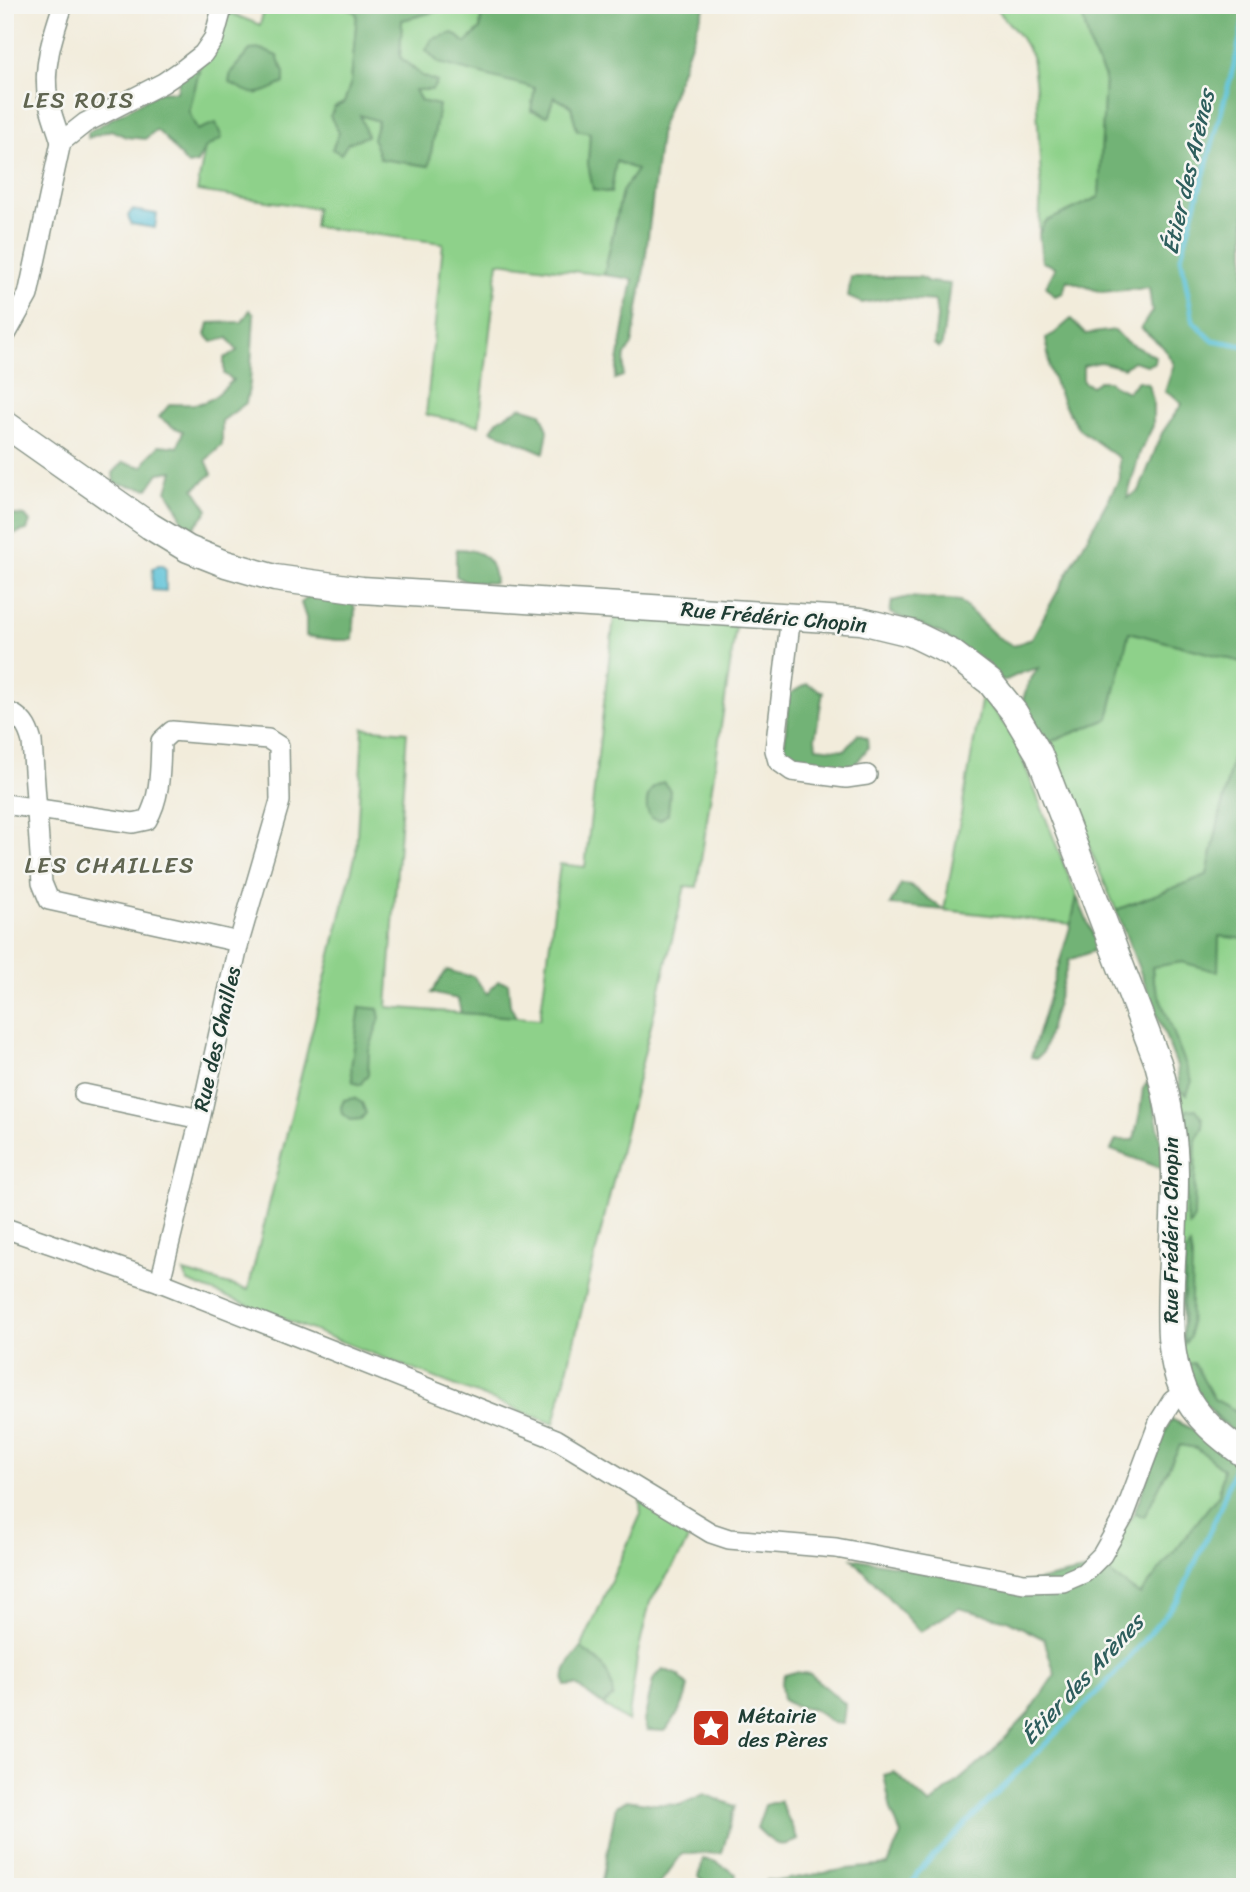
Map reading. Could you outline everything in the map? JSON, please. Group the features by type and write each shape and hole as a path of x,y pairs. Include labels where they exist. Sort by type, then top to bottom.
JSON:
{"street":[{"path":"5,337 28,295 61,142 48,99 46,82 51,41 63,5"},
{"path":"61,142 85,123 163,83 203,54 214,38 223,5"},
{"name":"Rue Frédéric Chopin","path":"5,424 150,526 188,549 226,564 275,578 362,590 860,621 911,633 952,653 990,682 1014,712 1039,754 1158,1063 1173,1134 1175,1171 1170,1331 1176,1368 1184,1392 1199,1416 1245,1455"},
{"path":"791,615 775,750 778,761 792,771 846,778 867,775"},
{"path":"5,712 20,718 29,728 36,810"},
{"path":"5,804 133,823 147,820 155,807 162,741 172,731 268,739 279,746 280,801 239,942"},
{"name":"Rue des Chailles","path":"36,810 42,883 49,901 239,942 160,1282"},
{"path":"84,1094 200,1119"},
{"path":"5,1227 160,1282 556,1440 711,1533 729,1539 836,1548 1024,1583 1063,1582 1084,1573 1102,1555 1124,1516 1159,1422 1172,1401 1184,1392"}],"green space":[{"path":"265,5 344,5 357,14 351,82 344,103 335,107 378,121 421,101 415,90 422,76 400,57 402,20 461,5 489,5 482,10 480,29 466,44 432,39 535,89 531,111 547,116 554,97 571,107 577,130 590,133 588,164 616,161 637,170 622,192 604,275 498,262 479,425 426,415 443,243 314,227 316,208 197,191 205,148 189,112 201,62 228,12 260,25"},
{"path":"344,5 461,5 402,20 400,57 422,76 437,82 432,90 415,90 421,101 439,105 429,166 380,159 373,139 378,121 360,115 367,136 348,143 341,154 332,149 339,133 330,116 335,107 344,103 351,82 357,14"},
{"path":"489,5 555,5 559,11 568,5 705,5 661,127 643,279 632,345 625,355 623,376 615,379 633,279 604,275 622,192 637,170 616,161 611,193 593,190 588,164 590,133 577,130 571,106 554,97 547,116 531,110 535,88 439,63 426,50 432,39 453,33 466,43 480,29 482,10"},
{"path":"993,5 1062,5 1082,14 1091,49 1105,77 1099,197 1045,222 1039,234 1041,181 1032,56 1019,35"},
{"path":"1062,5 1245,5 1245,663 1129,632 1108,719 1045,744 1022,702 1029,682 1038,668 1004,681 942,634 890,613 892,601 909,597 960,601 996,636 1014,646 1032,638 1120,478 1119,458 1079,429 1063,403 1050,371 1046,338 1071,319 1086,334 1115,330 1125,341 1155,356 1154,363 1147,365 1133,361 1124,368 1100,362 1083,366 1083,382 1091,386 1099,381 1109,381 1127,392 1138,381 1148,384 1153,401 1153,426 1140,452 1127,498 1139,491 1162,433 1182,404 1165,392 1174,364 1163,347 1141,328 1152,311 1149,288 1101,292 1067,280 1063,293 1055,296 1046,286 1056,267 1042,262 1039,234 1045,222 1099,197 1105,77 1091,49 1082,14"},
{"path":"261,49 277,56 284,72 284,83 261,93 251,93 229,82 231,72 250,50"},
{"path":"193,66 199,71 189,112 197,130 216,123 222,138 205,148 197,163 188,165 156,130 145,139 126,137 111,130 88,138 88,132 161,91 177,92 179,80"},
{"path":"851,277 920,277 929,282 950,284 942,344 939,348 934,344 937,317 935,301 890,298 862,303 848,297"},
{"path":"250,310 254,315 250,383 246,403 222,421 222,445 206,460 212,474 194,489 208,510 194,527 185,533 179,511 167,491 173,471 159,473 148,489 114,483 113,473 123,462 143,467 148,457 160,445 178,447 183,431 159,417 170,404 191,404 211,399 233,380 224,374 224,358 237,351 228,338 212,342 206,335 209,323 242,322"},
{"path":"521,407 541,413 548,430 544,453 491,430 498,420"},
{"path":"5,514 25,516 30,522 27,530 5,533"},
{"path":"456,549 484,556 492,567 495,583 466,582 456,576"},
{"path":"308,596 353,601 353,640 306,636 306,618 301,603"},
{"path":"614,617 736,626 697,887 685,886 554,1424 188,1282 184,1272 248,1290 356,853 363,728 407,732 387,1007 540,1019 560,864 585,867"},
{"path":"1129,632 1245,663 1245,701 1207,875 1116,910 1045,744 1108,719"},
{"path":"807,684 823,692 815,738 816,747 845,750 858,734 867,738 868,748 853,767 838,771 794,762 784,750 789,694"},
{"path":"982,696 1012,733 1077,897 1071,924 944,910"},
{"path":"1245,701 1245,939 1219,936 1218,972 1182,962 1152,967 1153,979 1192,1081 1187,1094 1180,1091 1177,1066 1116,910 1207,875"},
{"path":"663,782 670,790 668,814 660,820 651,818 647,802 654,787"},
{"path":"901,884 910,885 944,910 890,905"},
{"path":"1077,897 1099,949 1069,960 1043,1052 1037,1058 1031,1057 1071,924"},
{"path":"1219,936 1245,939 1245,1382 1237,1411 1220,1424 1183,1368 1178,1106 1180,1091 1187,1094 1153,979 1152,966 1182,962 1217,971"},
{"path":"447,970 473,976 487,994 498,981 508,983 510,1005 516,1017 461,1013 458,999 431,993"},
{"path":"360,1007 378,1009 380,1018 369,1051 368,1074 360,1085 353,1082 351,1067"},
{"path":"1147,1083 1151,1090 1162,1147 1161,1168 1111,1150 1116,1140 1134,1140 1143,1088"},
{"path":"354,1098 362,1103 366,1113 361,1119 351,1120 342,1114 341,1107 344,1100"},
{"path":"1196,1109 1202,1118 1203,1127 1196,1140 1194,1218 1189,1226 1186,1215 1187,1135 1183,1121 1187,1110"},
{"path":"1190,1246 1190,1337 1185,1343 1185,1253"},
{"path":"1194,1363 1214,1399 1236,1411 1245,1382 1245,1444 1199,1398 1187,1364"},
{"path":"1171,1419 1203,1434 1245,1467 1245,1887 762,1887 767,1880 778,1881 888,1865 901,1834 891,1810 884,1775 894,1772 930,1805 991,1753 1029,1713 1055,1674 1044,1639 1007,1620 958,1608 920,1632 852,1558 1014,1586 1101,1567 1140,1595 1219,1494 1223,1469 1197,1448 1180,1445 1144,1517 1134,1512"},
{"path":"1180,1445 1197,1448 1223,1469 1219,1494 1140,1596 1101,1567 1134,1512 1144,1516"},
{"path":"640,1501 685,1525 688,1539 650,1602 638,1652 628,1722 603,1705 613,1696 581,1648 641,1514"},
{"path":"581,1648 599,1662 610,1680 613,1696 603,1705 576,1685 565,1686 566,1670"},
{"path":"663,1669 678,1675 688,1686 687,1692 679,1710 664,1731 647,1730 644,1721 653,1680"},
{"path":"795,1672 810,1674 845,1704 843,1724 833,1723 815,1710 794,1706 783,1700 781,1684 784,1675"},
{"path":"704,1794 735,1806 722,1853 682,1854 657,1887 601,1887 616,1806 627,1800 680,1805"},
{"path":"780,1801 798,1840 791,1843 775,1843 757,1828 765,1805"},
{"path":"703,1859 716,1862 736,1874 734,1886 708,1887 699,1877"}],"water":[{"path":"132,210 157,214 155,228 131,224 128,216"},
{"path":"161,565 166,569 166,591 152,590 153,568"}],"waterway":[{"name":"Étier des Arènes","path":"1245,14 1236,58 1181,257 1193,321 1212,340 1245,346"},
{"name":"Étier des Arènes","path":"910,1887 918,1872 1115,1674 1178,1600 1219,1511 1235,1466"}],"place":[{"name":"Métairie des Pères","path":"711,1728"}],"district":[{"name":"LES ROIS","path":"79,100"},
{"name":"LES CHAILLES","path":"110,865"}]}
